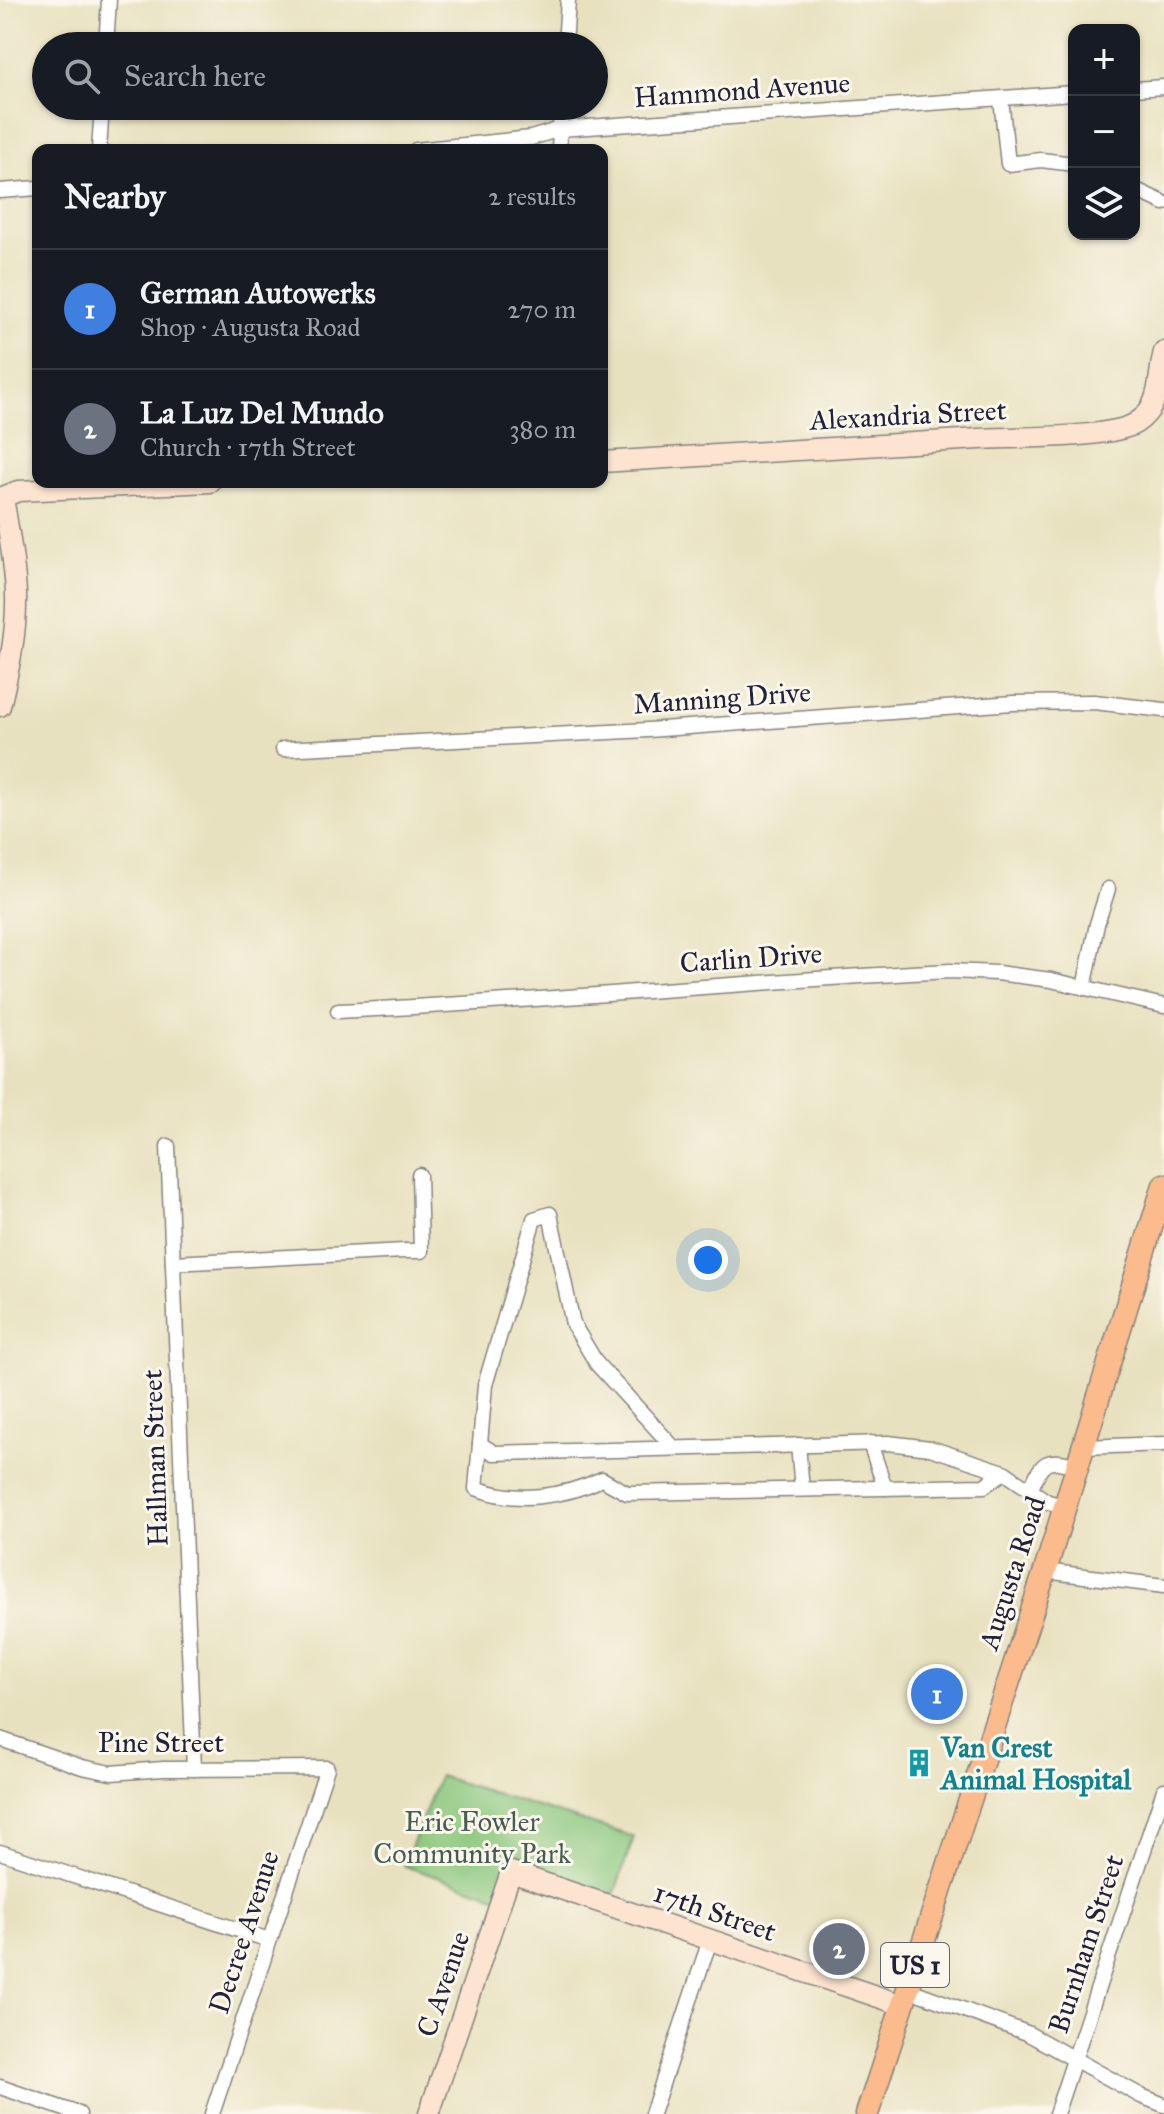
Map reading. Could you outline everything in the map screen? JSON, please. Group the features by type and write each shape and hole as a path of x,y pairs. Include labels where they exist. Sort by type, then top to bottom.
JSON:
{"main road":[{"name":"Augusta Road","path":"867,2114 1045,1571 1164,1185"}],"street":[{"path":"107,32 109,0"},
{"path":"566,32 568,0"},
{"path":"1140,89 1164,87"},
{"name":"Hammond Avenue","path":"474,144 531,138 560,129 1068,93"},
{"path":"1001,99 1008,164 1055,160 1068,163"},
{"path":"99,144 101,120"},
{"path":"559,144 560,120"},
{"path":"0,191 32,188"},
{"path":"1140,192 1164,203"},
{"name":"Alexandria Street","path":"608,462 1074,435 1119,429 1140,420 1147,412 1158,392 1164,352"},
{"path":"0,706 13,640 16,594 3,497 18,491 82,488"},
{"name":"Manning Drive","path":"283,749 648,730 1013,703 1094,702 1164,710"},
{"path":"1084,988 1097,924 1108,889"},
{"name":"Carlin Drive","path":"338,1011 950,971 1051,980 1164,1006"},
{"name":"Hallman Street","path":"168,1146 194,1769"},
{"path":"173,1263 421,1251 419,1175"},
{"path":"602,1479 582,1488 545,1496 493,1495 476,1488 485,1385 534,1219 550,1214 573,1324 597,1364 674,1448"},
{"path":"870,1443 885,1488"},
{"path":"480,1444 494,1453 888,1443 930,1448 1004,1472 1048,1502 1065,1506"},
{"path":"1031,1489 1038,1472 1054,1460 1164,1444"},
{"path":"798,1445 802,1489"},
{"path":"602,1450 602,1479"},
{"path":"602,1479 627,1493 984,1486 1004,1472"},
{"path":"1045,1571 1164,1586"},
{"name":"Pine Street","path":"0,1739 111,1773 327,1768"},
{"name":"Decree Avenue","path":"212,2114 327,1768"},
{"name":"Burnham Street","path":"1056,2114 1164,1790"},
{"path":"0,1852 269,1940"},
{"name":"17th Street","path":"511,1872 710,1940 905,1997"},
{"name":"C Avenue","path":"429,2114 511,1872"},
{"path":"652,2114 710,1940"},
{"path":"905,1997 1027,2033 1141,2096 1164,2105"},
{"path":"0,2087 79,2114"}],"green space":[{"name":"Eric Fowler Community Park","path":"439,1776 634,1837 610,1906 511,1872 502,1898 404,1866"}],"place":[{"name":"German Autowerks","path":"937,1694"},
{"name":"Van Crest Animal Hospital","path":"919,1763"},
{"name":"La Luz Del Mundo","path":"839,1949"}]}
